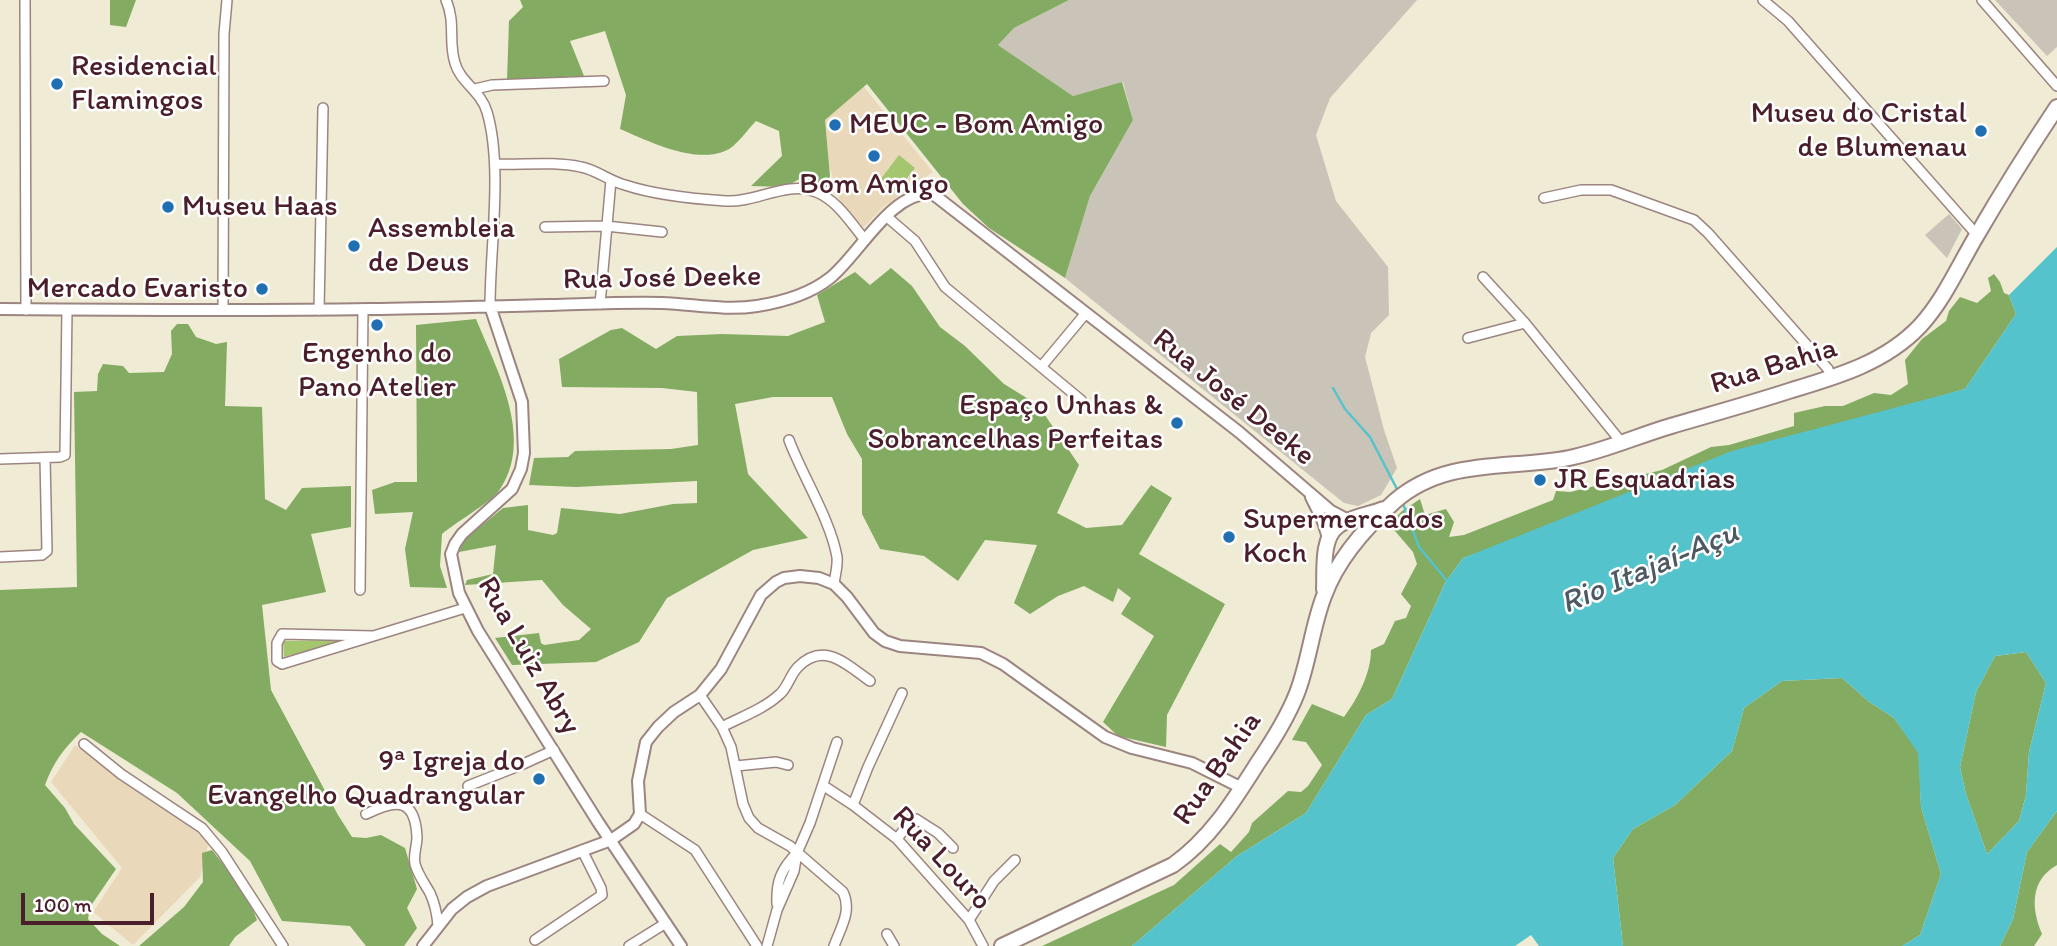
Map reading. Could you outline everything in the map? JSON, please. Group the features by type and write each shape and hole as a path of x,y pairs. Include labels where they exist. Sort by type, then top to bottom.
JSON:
{"main road":[{"name":"Rua Bahia","path":"1324,594 1346,554 1393,503 1435,477 1468,467 1568,458 1831,379 1880,358 1920,326 1946,289 2057,107"},
{"name":"Rua Bahia","path":"1002,946 1173,865 1192,852 1211,832 1281,728 1297,694 1324,594 1329,541 1336,527 1393,503"},
{"path":"1350,521 1362,536"},
{"path":"1329,541 1331,548 1339,554 1346,554"}],"street":[{"path":"25,0 26,310"},
{"path":"223,310 224,34 228,0"},
{"path":"446,0 453,22 452,48 455,66 475,89 488,114 495,164 490,306"},
{"path":"1763,0 1788,22 1977,235"},
{"path":"1982,0 2057,86"},
{"path":"475,89 492,85 604,81"},
{"path":"319,310 323,108"},
{"path":"495,164 579,166 628,186 733,202 804,188 816,191 834,204 865,240"},
{"path":"600,304 611,180"},
{"path":"1544,198 1581,190 1611,190 1694,220 1828,369 1831,379"},
{"name":"Rua José Deeke","path":"0,309 319,310 663,303 733,308 776,302 814,289 830,278 886,216 912,197 933,194 1239,432 1331,511 1350,521"},
{"path":"886,216 915,241 945,287 1082,400"},
{"path":"545,226 606,226 662,232"},
{"path":"1483,277 1525,323 1622,443"},
{"name":"Rua Luiz Abry","path":"490,306 522,402 525,441 521,469 512,489 462,534 451,554 453,573 465,608 681,946"},
{"path":"360,590 363,309"},
{"path":"0,459 65,455 67,310"},
{"path":"1041,367 1086,313"},
{"path":"1468,338 1525,323"},
{"path":"789,440 827,527 836,555 834,584"},
{"path":"0,557 42,555 47,551 45,458"},
{"name":"Rua José Deeke","path":"1308,492 1322,519 1329,541"},
{"path":"423,946 438,925 467,897 487,886 611,840 626,831 640,814 638,781 646,742 657,727 674,712 701,695 721,669 761,595 776,582 800,576 819,578 834,584 874,633 885,641 900,646 981,653 1003,664 1105,737 1132,748 1192,763 1242,788"},
{"path":"373,636 282,634 277,643 277,661 282,664 465,608"},
{"path":"722,727 771,702 783,691 796,668 811,656 822,654 836,658 870,681"},
{"path":"853,805 867,766 902,693"},
{"path":"701,695 722,727 736,766 743,804 749,818 758,828 797,853 843,892 848,902 847,912 834,946"},
{"path":"767,946 777,909 794,871 797,853 824,786 837,742"},
{"path":"84,744 121,774 202,828 222,852 284,946"},
{"path":"468,786 554,750"},
{"path":"736,766 776,762 788,765"},
{"name":"Rua Louro","path":"824,786 897,839 968,919 983,946"},
{"path":"366,814 388,803 398,803 406,807 416,829 415,864 435,905 438,925"},
{"path":"640,814 695,850 757,946"},
{"path":"897,839 911,821 916,819 938,833 953,848"},
{"path":"535,940 601,895 601,888 582,850"},
{"path":"968,919 994,881 1015,860"},
{"path":"629,946 666,923"},
{"path":"887,934 894,946"}],"shaded area":[{"path":"1069,0 1417,0 1330,98 1316,135 1336,201 1388,267 1389,315 1371,333 1365,357 1397,468 1381,495 1358,506 1344,503 1065,278 1090,196 1133,120 1123,82 1073,96 998,45 1014,28"},
{"path":"1995,0 2057,0 2057,47 2047,56"},
{"name":"Bom Amigo","path":"863,86 933,172 883,207 862,229 840,202 829,165 825,120"},
{"path":"1949,214 1962,229 1947,258 1925,235"},
{"path":"75,745 209,841 200,877 133,945 93,912 122,868 51,782"}],"green space":[{"path":"110,0 136,0 126,27 110,25"},
{"path":"520,0 1069,0 1014,28 998,45 1073,96 1122,82 1133,120 1090,196 1065,278 989,228 963,204 867,84 825,120 830,176 826,188 803,177 785,187 751,186 782,156 779,131 756,121 729,149 699,155 671,149 620,129 626,95 605,31 570,41 584,76 507,80 509,21 523,7"},
{"path":"899,155 915,168 896,192 880,180"},
{"path":"891,268 912,286 940,327 965,346 1004,384 1038,405 1079,465 1057,513 1086,528 1122,525 1151,485 1172,498 1139,554 1225,604 1167,715 1166,747 1118,736 1103,722 1154,636 1121,614 1131,598 1118,588 1113,602 1084,586 1058,596 1030,614 1014,603 1037,545 985,540 958,581 924,556 880,549 862,514 862,459 847,434 832,397 773,397 735,404 748,474 808,538 753,550 667,598 639,642 596,662 512,665 495,638 539,633 544,645 579,640 591,629 563,605 542,580 465,585 467,580 493,574 496,545 459,552 464,540 503,508 528,505 528,530 553,535 557,533 561,508 620,514 673,504 697,503 697,481 576,487 529,485 534,458 568,457 575,451 671,449 698,445 697,392 662,388 562,387 559,359 611,330 622,328 656,349 677,336 788,336 825,322 817,295 855,272 870,285"},
{"path":"1994,274 2004,293 2009,295 2016,314 1965,389 1891,410 1463,558 1445,583 1392,699 1366,715 1306,813 1237,856 1132,946 1042,946 1174,885 1220,844 1231,852 1249,832 1252,823 1288,791 1301,792 1308,786 1322,765 1306,742 1292,740 1312,704 1344,717 1363,685 1371,650 1384,644 1395,621 1406,618 1411,606 1401,594 1417,564 1413,552 1389,524 1402,511 1420,499 1425,515 1446,509 1454,522 1449,537 1464,535 1553,500 1556,491 1570,492 1662,470 1711,447 1729,445 1794,426 1794,413 1825,406 1843,406 1874,393 1891,395 1908,384 1905,360 1922,339 1946,321 1949,311 1960,297 1977,303 1991,291 1988,278"},
{"path":"476,319 494,360 509,405 514,451 509,472 494,497 442,534 440,566 447,588 410,587 405,549 413,512 375,514 372,490 395,482 417,482 416,325"},
{"path":"177,324 188,324 196,337 216,344 227,342 225,406 262,407 265,499 286,510 302,488 351,486 351,527 311,534 326,592 262,605 271,690 352,837 381,835 405,848 417,889 407,908 417,928 404,946 366,946 350,926 282,921 250,861 177,793 81,732 60,756 45,785 65,808 74,824 116,869 90,907 88,919 102,934 120,946 0,946 0,590 77,587 74,392 97,391 98,374 103,364 123,366 129,373 164,372 172,354 171,331"},
{"path":"346,640 284,657 283,641"},
{"path":"2026,652 2046,683 2029,752 2026,795 2019,821 1987,854 1966,794 1960,767 1976,692 1995,656"},
{"path":"1842,678 1868,701 1894,718 1919,753 1921,807 1941,874 1920,935 1902,946 1623,946 1613,858 1633,829 1675,805 1732,751 1744,708 1782,681"},
{"path":"2057,811 2057,865 2042,878 2035,895 2036,914 2042,934 2034,946 2000,946 2013,919 2027,852"},
{"path":"212,850 246,893 257,920 235,937 229,946 139,946 184,907 203,882 202,853"}],"water":[{"name":"Rio Itajaí-Açu","path":"2057,247 2057,811 2027,852 2013,919 2000,946 1902,946 1920,935 1941,874 1921,807 1918,753 1894,718 1868,701 1842,678 1782,681 1744,708 1732,751 1675,805 1633,829 1613,858 1623,946 1539,946 1531,935 1515,946 1132,946 1237,856 1306,813 1366,715 1392,699 1445,583 1463,558 1732,451 1965,389 2016,314 2009,295","holes":["2026,652 2046,683 2029,752 2026,795 2019,821 1987,854 1966,794 1960,767 1976,692 1995,656"]}],"waterway":[{"path":"1333,388 1345,409 1370,437 1398,491"},
{"path":"1402,501 1419,547 1448,582"}],"place":[{"name":"Residencial Flamingos","path":"57,84"},
{"name":"MEUC - Bom Amigo","path":"835,125"},
{"name":"Museu do Cristal de Blumenau","path":"1981,131"},
{"name":"Bom Amigo","path":"874,156"},
{"name":"Museu Haas","path":"168,207"},
{"name":"Assembleia de Deus","path":"354,246"},
{"name":"Mercado Evaristo","path":"262,289"},
{"name":"Engenho do Pano Atelier","path":"377,325"},
{"name":"Espaço Unhas & Sobrancelhas Perfeitas","path":"1177,423"},
{"name":"JR Esquadrias","path":"1540,480"},
{"name":"Supermercados Koch","path":"1229,537"},
{"name":"9ª Igreja do Evangelho Quadrangular","path":"539,779"}]}
